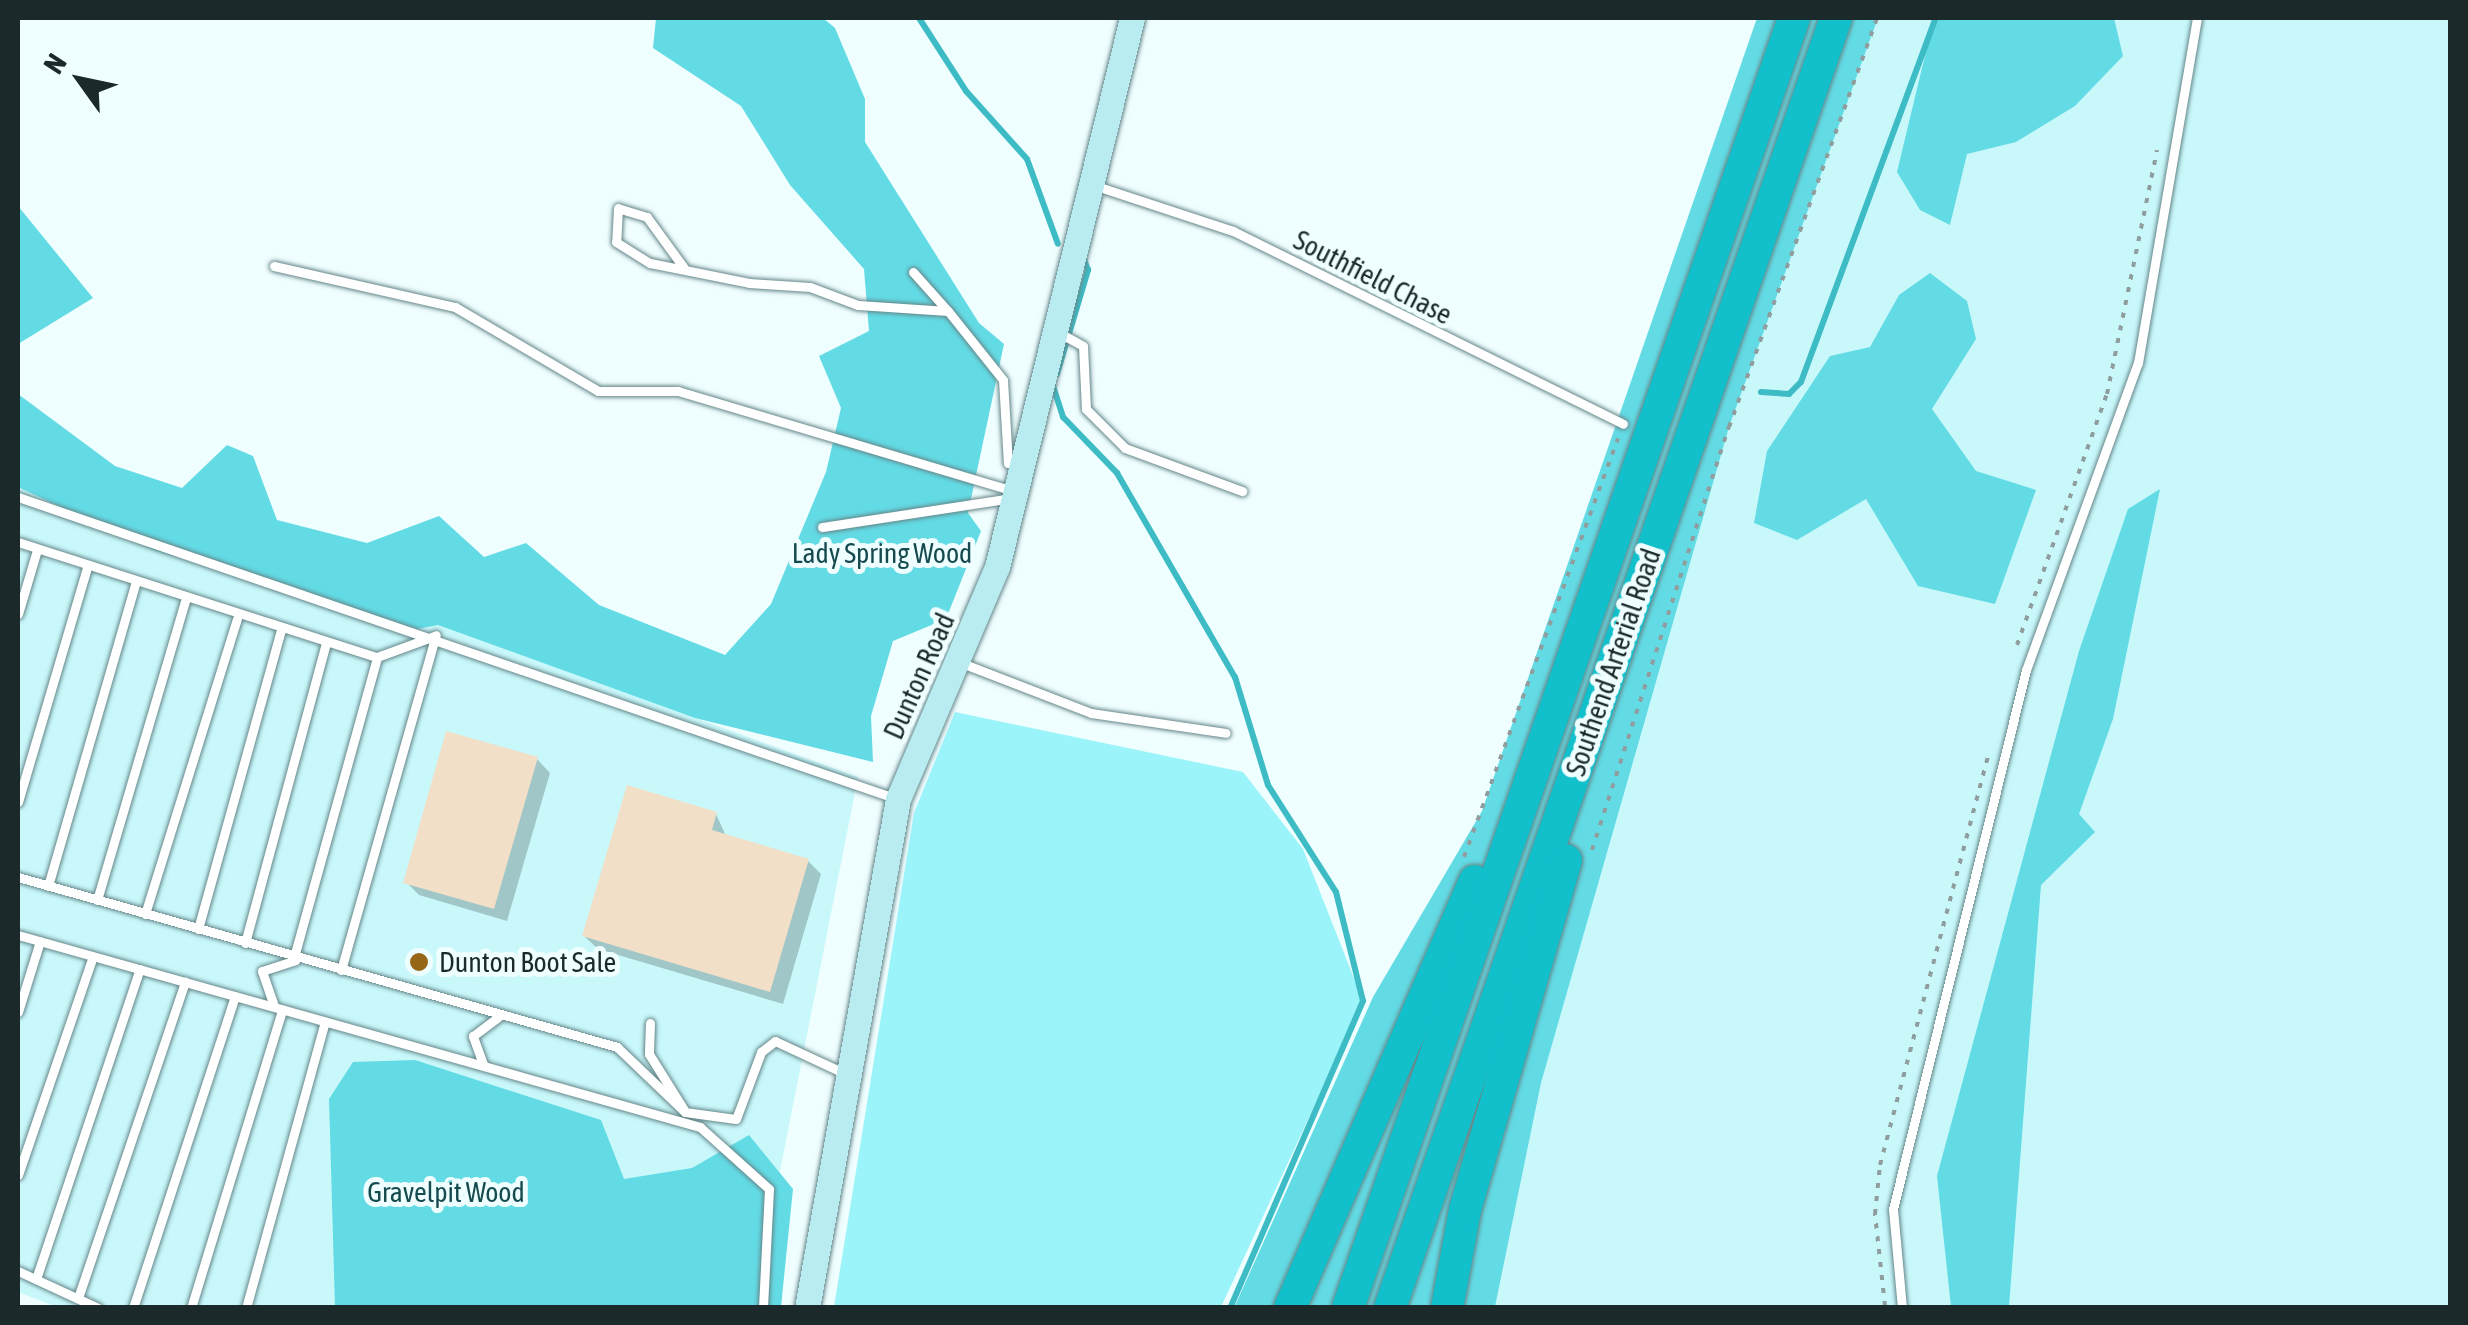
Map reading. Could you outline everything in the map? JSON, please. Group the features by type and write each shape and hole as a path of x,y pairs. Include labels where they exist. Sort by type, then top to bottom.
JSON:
{"highway":[{"name":"Southend Arterial Road","path":"1348,1308 1636,429 1794,18"},
{"name":"Southend Arterial Road","path":"1390,1308 1836,18"},
{"path":"1290,1308 1476,879 1636,429"},
{"path":"1447,1308 1464,1210 1646,566"}],"street":[{"name":"Dunton Road","path":"807,1308 898,799 960,662 1017,486 1054,330 1096,186 1132,18"}],"lane":[{"path":"1902,1308 1893,1208 2026,670 2138,363 2198,18"},
{"name":"Southfield Chase","path":"1096,186 1233,231 1636,429"},
{"path":"684,268 647,217 618,208 611,230 629,254 684,268 858,305 948,311"},
{"path":"274,266 455,307 598,390 678,390 1017,486"},
{"path":"914,272 1004,380 1008,462 1017,486"},
{"path":"1054,330 1083,346 1086,409 1125,448 1242,491"},
{"path":"822,527 1017,486"},
{"path":"18,497 209,569 436,635 898,799"},
{"path":"18,542 238,619 377,656 436,635"},
{"path":"18,614 37,550"},
{"path":"18,802 87,567"},
{"path":"48,886 135,584"},
{"path":"97,900 185,601"},
{"path":"145,914 238,619"},
{"path":"198,929 280,630"},
{"path":"341,970 436,635"},
{"path":"245,943 326,643"},
{"path":"294,957 377,656"},
{"path":"960,662 1091,714 1226,734"},
{"path":"18,877 618,1046 686,1112 738,1118 761,1052 775,1041 848,1075"},
{"path":"18,935 692,1123 747,1160 772,1203 763,1308"},
{"path":"18,1012 40,942"},
{"path":"18,1175 92,956"},
{"path":"191,1308 279,1009 262,971 306,960"},
{"path":"36,1279 140,970"},
{"path":"78,1298 186,982"},
{"path":"132,1308 235,996"},
{"path":"485,1066 473,1036 486,1020 510,1017"},
{"path":"246,1308 325,1022"},
{"path":"650,1023 654,1066 686,1112"},
{"path":"18,1271 98,1308"}],"path":[{"path":"1586,868 1729,428 1878,18"},
{"path":"1462,861 1636,429"}],"shaded area":[{"path":"1878,18 2450,18 2450,1307 1495,1308 1541,1083 1725,438"},
{"name":"Dunton Boot Sale","path":"18,472 858,777 753,1307 59,1308 18,1292"},
{"path":"955,712 1243,772 1303,849 1363,1001 1221,1307 834,1307 914,813"}],"green space":[{"name":"Lady Spring Wood","path":"656,18 823,18 835,28 865,99 865,142 979,323 1004,344 968,513 981,531 946,619 893,641 871,716 873,762 695,718 438,625 417,629 153,550 18,487 18,394 115,466 182,488 227,445 253,456 277,520 367,543 439,516 484,557 526,543 599,605 725,655 771,604 826,472 841,408 819,356 869,331 864,269 790,185 741,106 653,48"},
{"path":"1757,18 1878,18 1729,427 1541,1083 1495,1307 1234,1308 1373,997 1482,811"},
{"path":"1934,18 2114,18 2123,56 2075,106 2016,142 1967,154 1950,225 1920,210 1897,172"},
{"path":"18,206 93,298 18,344"},
{"path":"1930,273 1967,301 1976,339 1932,409 1976,471 2036,490 1995,604 1918,586 1866,499 1797,540 1754,523 1767,451 1830,356 1870,347 1899,295"},
{"path":"2160,489 2113,719 2079,814 2095,832 2041,885 2009,1307 1951,1307 1937,1176 2079,651 2128,509"},
{"name":"Gravelpit Wood","path":"415,1060 601,1120 624,1179 692,1168 749,1135 793,1189 781,1307 335,1307 329,1099 353,1062"}],"building":[{"path":"446,731 538,757 494,909 403,883"},
{"path":"627,785 717,812 712,830 809,859 770,992 582,936"}],"waterway":[{"path":"919,18 966,91 1027,159 1058,244"},
{"path":"1761,392 1789,394 1801,382 1936,18"},
{"path":"1057,374 1088,270 1083,257"},
{"path":"1053,386 1063,417 1117,473 1235,677 1268,785 1336,892 1363,1001 1230,1308"}],"place":[{"name":"Dunton Boot Sale","path":"419,962"}]}
